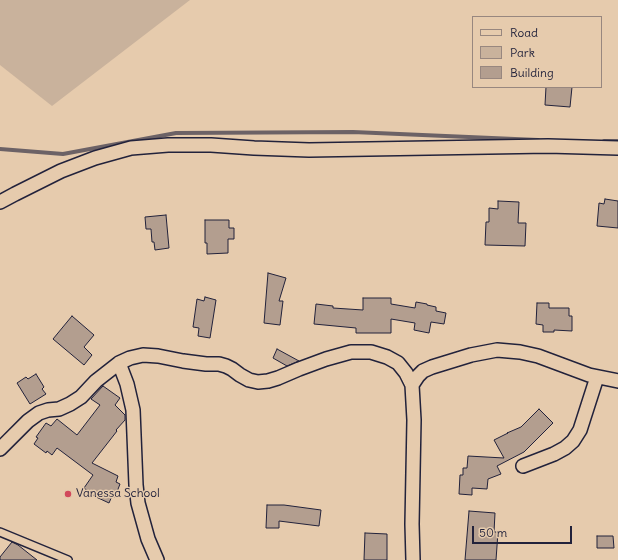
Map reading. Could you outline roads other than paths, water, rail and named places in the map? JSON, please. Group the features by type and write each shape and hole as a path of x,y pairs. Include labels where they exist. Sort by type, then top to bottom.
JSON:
{"street":[{"path":"0,202 61,170 95,158 131,148 168,145 204,145 309,150 548,146 618,148"},
{"path":"412,385 423,371 432,367 471,355 497,350 520,352 538,356 597,377 618,381"},
{"path":"0,449 28,420 39,413 59,409 70,404 81,397 96,381 119,362 130,358 143,355 158,356 183,361 219,364 232,369 249,380 258,382 278,378 326,359 351,352 371,352 387,357 398,363 412,385 414,427 412,524 413,560"},
{"path":"119,362 127,384 133,410 138,503 148,539 157,560"},
{"path":"523,466 554,454 565,448 573,441 580,430 597,377"}],"lane":[{"path":"0,532 68,560"}],"waterway":[{"path":"0,149 63,154 176,133 353,132 538,140"},
{"path":"604,141 618,141"}],"place":[{"name":"Vanessa School","path":"68,494"}]}
